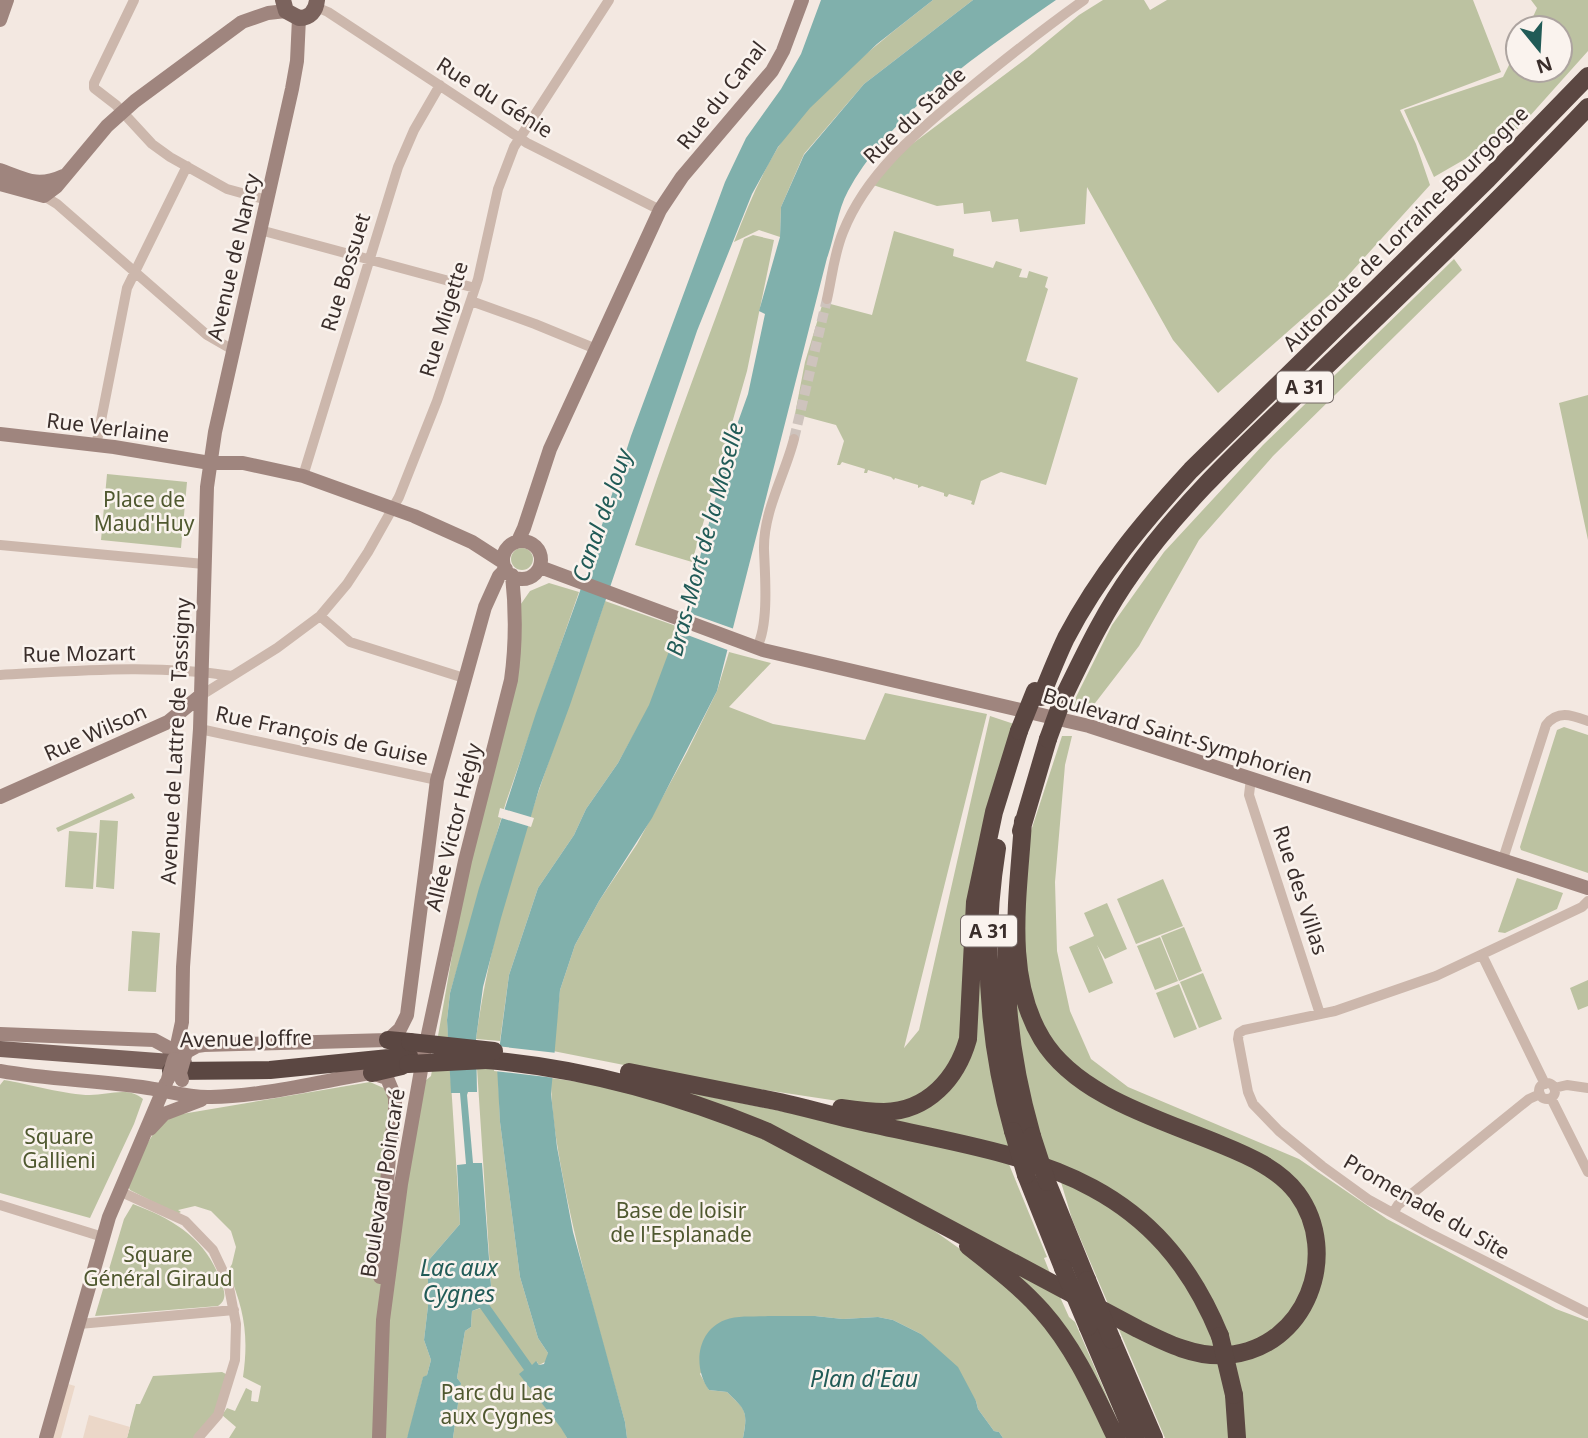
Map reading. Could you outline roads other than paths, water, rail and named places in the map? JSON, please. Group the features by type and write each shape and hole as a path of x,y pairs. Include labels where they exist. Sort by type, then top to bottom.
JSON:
{"highway":[{"name":"Autoroute de Lorraine-Bourgogne","path":"1023,732 1055,647 1066,639 1102,577 1153,510 1489,179 1588,76"},
{"name":"Autoroute de Lorraine-Bourgogne","path":"1154,1438 1047,1182 1032,1136 1015,1065 1006,968 1009,902 1023,821 1048,739 1063,698 1102,619 1132,573 1166,529 1230,461 1502,195 1588,107"},
{"path":"782,1103 886,1112 902,1110 930,1097 953,1075 963,1058 968,1039 975,902 994,812 1023,732"},
{"name":"A 31","path":"1023,732 997,849 989,923 990,992 1001,1084 1026,1175 1135,1438"},
{"path":"583,1068 718,1112 766,1131 1171,1345 1194,1352 1227,1355 1261,1345 1280,1333 1296,1317 1307,1300 1315,1278 1318,1254 1313,1223 1297,1193 1277,1173 1252,1157 1110,1098 1080,1079 1055,1058 1042,1040 1032,1020 1018,966 1018,901 1023,821"},
{"path":"388,1040 412,1053 490,1055 583,1068 782,1103 998,1151 1060,1171 1090,1185 1144,1224 1166,1247 1199,1293 1220,1336 1234,1395 1237,1438"},
{"path":"372,1073 412,1053"},
{"name":"Avenue Joffre","path":"180,1063 270,1070 412,1053"},
{"path":"860,1181 967,1246 1027,1295 1072,1351 1116,1438"}],"main road":[{"name":"Avenue Joffre","path":"0,1049 180,1063"},
{"name":"Avenue Joffre","path":"0,1059 180,1063"}],"street":[{"path":"0,20 7,0"},
{"path":"134,0 94,88 122,111 152,144 227,189 267,200"},
{"name":"Rue Migette","path":"201,696 277,648 320,616 358,568 393,508 437,401 475,288 498,189 519,137 609,0"},
{"name":"Rue du Canal","path":"388,1040 400,1029 407,1015 437,780 485,607 533,502 550,449 660,210 682,177 772,71 783,51 802,0"},
{"name":"Rue du Stade","path":"827,299 831,271 843,232 878,172 907,142 999,62 1084,0"},
{"path":"0,184 41,190 64,175 122,111 242,22 248,14 256,9 299,7"},
{"name":"Rue du Génie","path":"299,7 328,12 519,137 660,210"},
{"name":"Avenue de Nancy","path":"210,463 297,61 299,7"},
{"name":"Rue Bossuet","path":"303,476 397,167 414,130 440,85"},
{"path":"96,446 127,288 187,166"},
{"path":"0,170 41,190 207,335 233,349"},
{"path":"260,230 475,288"},
{"path":"471,301 596,349"},
{"name":"Rue Verlaine","path":"0,434 114,447 210,463 243,463 303,476 393,508 509,559"},
{"path":"753,646 761,635 766,582 764,550 768,519 794,439"},
{"name":"Avenue de Lattre de Tassigny","path":"46,1438 103,1237 119,1191 139,1144 180,1063 183,967 200,729 204,564 210,463"},
{"path":"533,502 540,567 528,578 517,578 509,559 526,541 537,547"},
{"path":"0,545 204,564"},
{"name":"Allée Victor Hégly","path":"412,1053 511,680 516,611 509,559"},
{"name":"Boulevard Saint-Symphorien","path":"540,567 753,646 899,683 1089,726 1588,888"},
{"name":"Allée Victor Hégly","path":"516,611 528,578"},
{"path":"320,616 350,642 464,678"},
{"name":"Rue Mozart","path":"0,675 64,671 201,671 232,676"},
{"name":"Rue Wilson","path":"0,797 167,722 201,696"},
{"path":"1503,859 1546,725 1561,714 1588,720"},
{"name":"Rue François de Guise","path":"200,729 437,780"},
{"name":"Rue des Villas","path":"1251,778 1249,795 1320,1014"},
{"path":"1320,1014 1436,976 1582,907 1588,901"},
{"path":"1482,955 1588,1172"},
{"name":"Promenade du Site","path":"1320,1014 1238,1033 1248,1092 1260,1113 1322,1166 1369,1200 1588,1313"},
{"name":"Avenue Joffre","path":"0,1071 39,1078 150,1088 180,1063 189,1038 182,1022"},
{"name":"Avenue Joffre","path":"0,1034 59,1037 72,1035 158,1041 180,1063 205,1097 372,1073"},
{"name":"Avenue Joffre","path":"180,1063 388,1040"},
{"name":"Boulevard Poincaré","path":"379,1438 383,1320 396,1220 412,1053"},
{"path":"180,1063 187,1088 205,1097"},
{"name":"Boulevard Poincaré","path":"372,1073 387,1078 395,1097 380,1276 383,1320"},
{"path":"1393,1213 1398,1205 1529,1099 1567,1085 1588,1088"},
{"path":"139,1144 164,1114 205,1097"},
{"path":"119,1191 185,1221 213,1251 228,1282 237,1338 230,1378 218,1415 198,1438"},
{"path":"0,1205 103,1237"},
{"path":"79,1324 234,1310"}],"water":[{"name":"Lac aux Cygnes","path":"821,0 933,0 877,44 810,108 778,147 752,194 697,331 539,789 483,987 476,1039 477,1092 468,1092 467,1095 473,1163 482,1163 492,1299 488,1303 532,1365 536,1361 539,1365 544,1364 548,1353 538,1338 520,1277 500,1122 497,1066 509,975 538,888 574,835 586,809 618,763 649,705 690,595 729,447 748,394 765,314 759,311 780,237 781,207 804,155 864,84 973,0 1056,0 969,62 914,109 867,162 848,191 827,258 717,691 652,818 599,901 575,945 560,990 551,1094 557,1147 573,1232 625,1422 627,1438 567,1438 519,1374 524,1370 480,1308 472,1311 471,1327 465,1331 457,1378 461,1383 453,1438 407,1438 423,1377 427,1375 431,1360 424,1340 428,1306 428,1261 460,1224 457,1165 466,1164 460,1093 451,1093 447,1020 450,993 479,888 631,436 725,182 746,138 781,89 801,54"},
{"name":"Plan d'Eau","path":"815,1316 843,1319 878,1317 893,1320 921,1334 958,1367 978,1409 994,1431 999,1432 1003,1438 743,1438 745,1417 738,1403 727,1392 709,1390 704,1381 699,1361 703,1341 708,1332 715,1325 730,1318"}],"tunnel":[{"path":"794,439 827,299"}],"park label":[{"name":"Place de Maud'Huy","path":"144,511"},
{"name":"Square Gallieni","path":"59,1148"},
{"name":"Base de loisir de l'Esplanade","path":"681,1222"},
{"name":"Square Général Giraud","path":"158,1266"},
{"name":"Parc du Lac aux Cygnes","path":"497,1404"}],"water label":[{"name":"Canal de Jouy","path":"601,515"},
{"name":"Bras-Mort de la Moselle","path":"704,539"}]}
